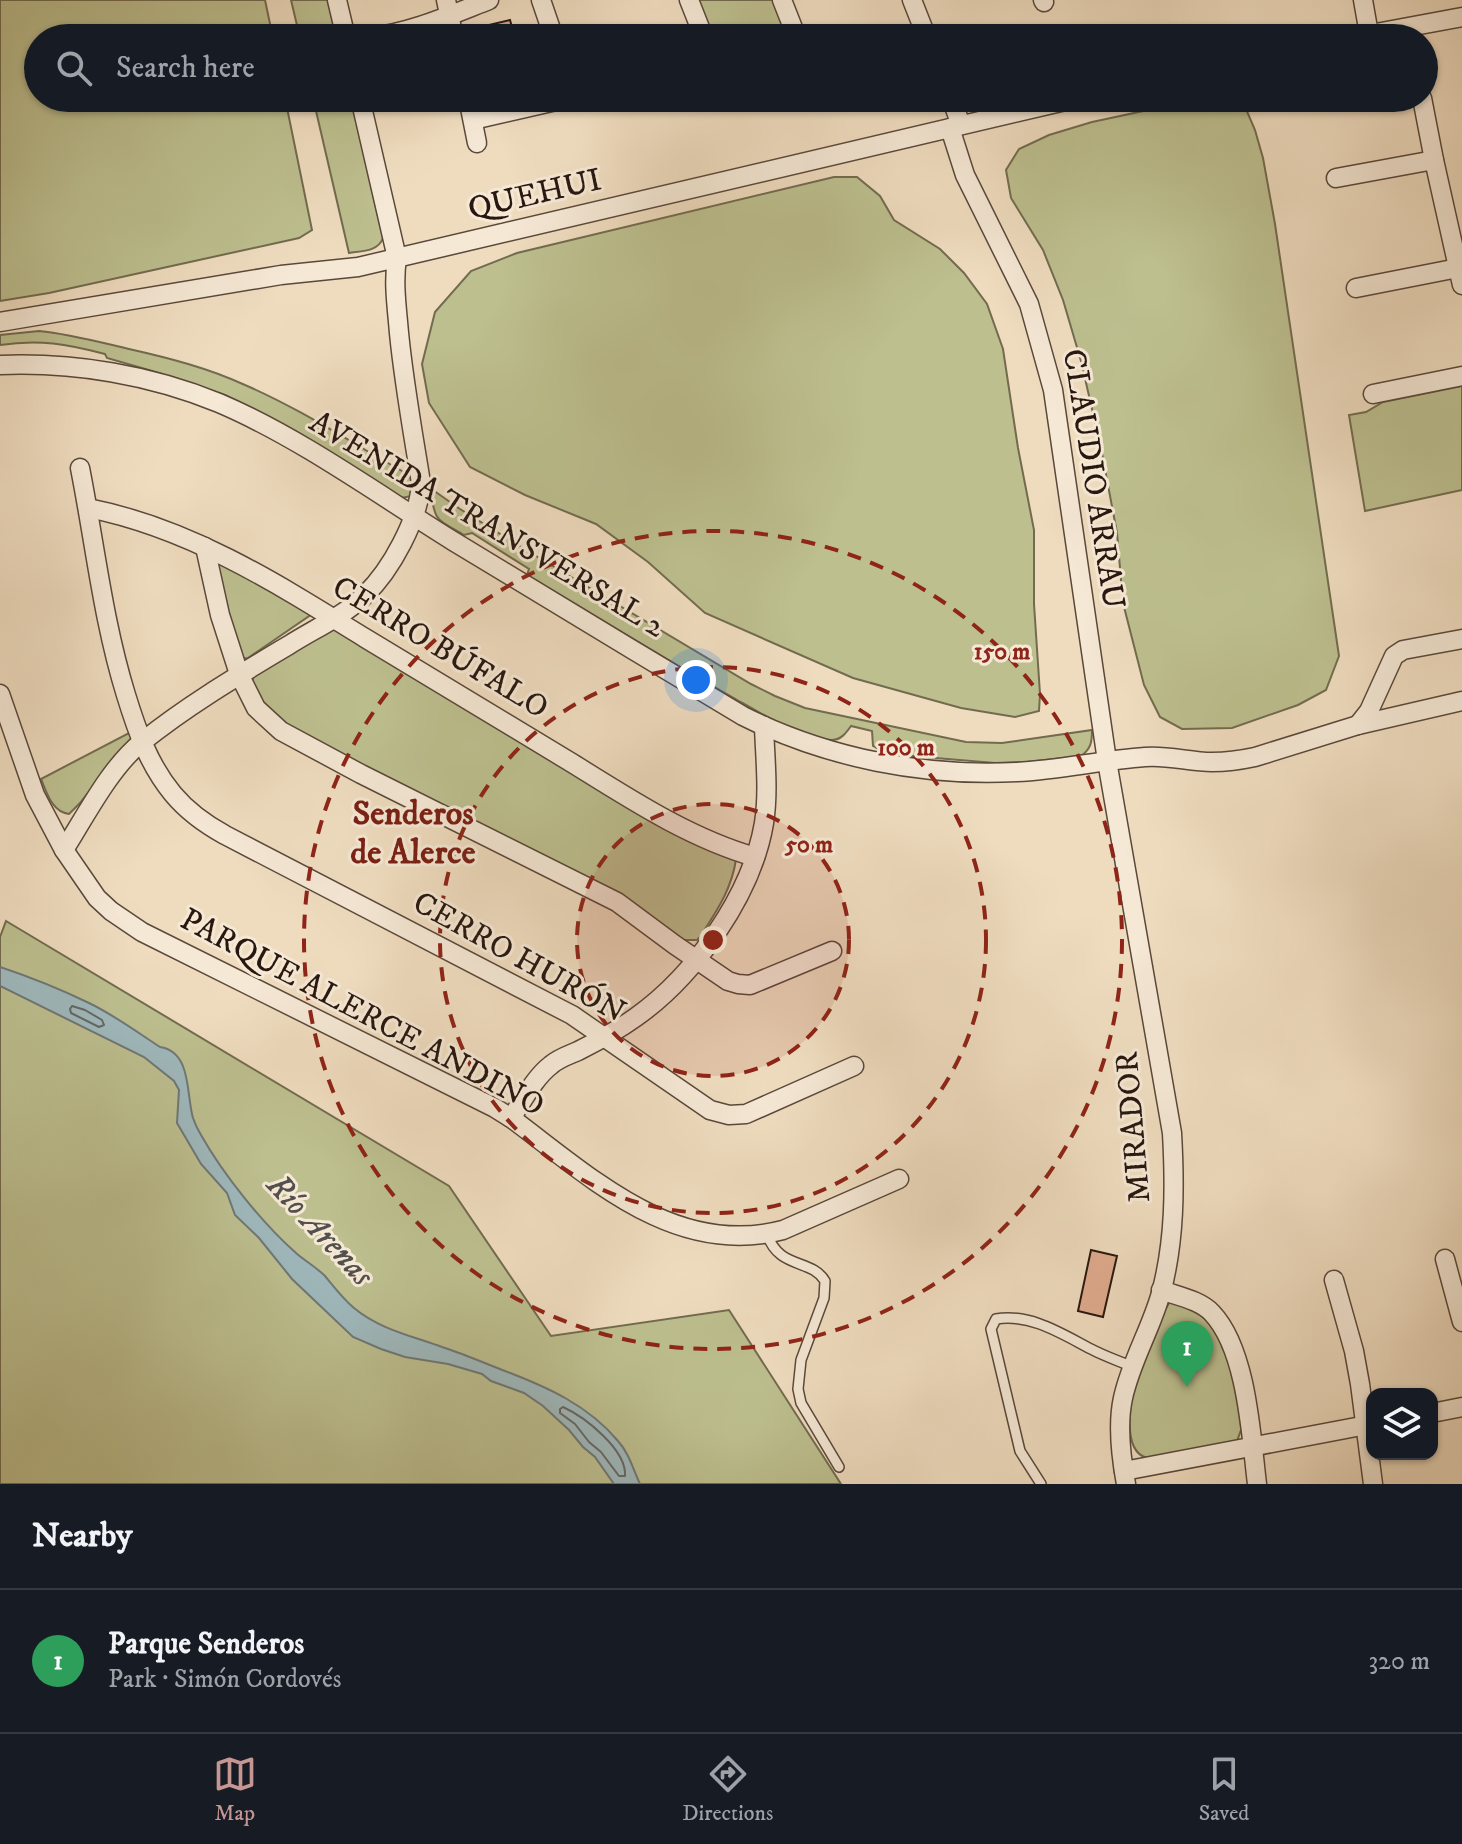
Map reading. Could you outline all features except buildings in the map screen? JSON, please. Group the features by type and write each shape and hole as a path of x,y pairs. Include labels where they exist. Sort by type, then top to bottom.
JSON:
{"street":[{"path":"337,0 343,24"},
{"path":"418,24 447,8 489,0"},
{"path":"541,0 549,24"},
{"path":"689,0 698,24"},
{"path":"782,0 791,24"},
{"path":"912,0 921,24"},
{"path":"1363,0 1367,24"},
{"path":"1438,24 1462,17"},
{"path":"64,850 109,779 141,742 239,674 363,597 379,580 413,516 421,483 400,340 395,282 397,258 363,112"},
{"path":"471,112 477,143"},
{"path":"473,120 508,112"},
{"name":"CLAUDIO ARRAU","path":"954,112 965,175 1029,304 1053,390 1107,761"},
{"name":"QUEHUI","path":"0,322 281,275 358,267 1017,112"},
{"path":"1356,288 1460,276 1425,112"},
{"path":"1336,178 1434,160"},
{"name":"AVENIDA TRANSVERSAL 2","path":"0,365 56,366 109,372 163,384 248,417 743,716 815,746 866,760 941,770 1016,772 1148,756 1212,762 1237,760 1358,725 1462,701"},
{"path":"1373,394 1462,376"},
{"name":"CERRO HURÓN","path":"80,468 113,653 141,742 172,793 196,817 556,1007 710,1110 729,1115 746,1114 854,1066"},
{"name":"CERRO BÚFALO","path":"88,508 150,523 231,559 655,814 721,846 755,857"},
{"path":"205,547 220,615 239,674 256,708 281,731 617,902 728,981 750,985 832,951"},
{"path":"1358,725 1369,711 1394,656 1403,650 1462,639"},
{"name":"PARQUE ALERCE ANDINO","path":"0,694 35,795 64,850 97,898 127,923 495,1108 615,1193 668,1223 711,1234 767,1234 783,1230 899,1179"},
{"path":"511,1118 536,1081 554,1063 605,1037 655,1003 671,988 731,909 755,857 763,825 766,799 764,726"},
{"name":"MIRADOR","path":"1107,761 1158,1047 1172,1133 1175,1178 1173,1221 1161,1290 1133,1367 1121,1411 1125,1478"},
{"path":"1445,1259 1462,1322"},
{"path":"1334,1280 1354,1351 1366,1410"},
{"path":"1161,1290 1200,1304 1211,1312 1221,1327 1240,1369 1248,1406 1257,1484"},
{"path":"1438,1412 1462,1407"},
{"path":"1125,1478 1252,1447 1366,1426"},
{"path":"1371,1460 1373,1484"}],"lane":[{"path":"767,1234 776,1253 818,1273 825,1281 824,1298 801,1360 798,1389 801,1403 839,1467"},
{"path":"1041,1484 1020,1451 991,1329 996,1319 1010,1317 1055,1329 1133,1367"}],"green space":[{"path":"0,0 265,0 270,24 24,24 24,112 288,112 312,230 299,238 0,301"},
{"path":"291,0 328,0 334,24 297,24"},
{"path":"695,0 777,0 786,24 704,24"},
{"path":"316,112 354,112 383,238 373,248 349,253"},
{"path":"1139,112 1247,112 1263,158 1339,656 1326,690 1298,705 1232,728 1182,729 1160,717 1144,685 1123,603 1117,533 1081,361 1063,300 1043,250 1011,198 1006,170 1019,149 1049,135"},
{"path":"834,177 857,177 880,196 894,220 940,249 964,273 987,304 1003,349 1034,530 1039,711 1015,717 961,708 853,678 705,613 648,562 596,524 525,495 470,467 429,403 422,364 435,312 471,271 517,253"},
{"path":"39,331 84,338 174,360 245,385 309,417 411,476 412,496 401,498 254,409 225,395 107,358 105,354 78,348 40,343 0,345 0,335"},
{"path":"1462,386 1462,490 1365,511 1349,415 1366,412 1383,402"},
{"path":"430,488 526,550 751,684 805,708 966,742 1002,743 1092,730 1090,745 1081,756 995,763 888,754 873,746 872,731 851,726 835,740 820,739 794,730 706,682 527,575 529,569 472,533 464,535 447,525 435,513"},
{"path":"216,560 312,614 248,658 240,659"},
{"path":"332,628 736,859 727,890 700,937 697,940 682,940 630,901 286,729 264,710 252,681 254,676"},
{"path":"129,733 132,737 80,803 69,814 58,810 41,779"},
{"path":"6,921 449,1186 551,1336 729,1310 841,1484 0,1484 0,937"},
{"path":"1174,1301 1204,1312 1228,1354 1243,1415 1241,1430 1237,1441 1147,1458 1133,1446 1130,1423 1132,1399 1140,1370 1165,1310"}],"water":[{"path":"0,967 89,1003 178,1057 186,1075 194,1120 220,1166 270,1227 325,1276 354,1308 385,1327 521,1377 566,1398 594,1417 618,1441 640,1484 614,1484 595,1457 569,1430 524,1393 491,1381 482,1374 448,1364 405,1357 353,1337 292,1279 259,1238 235,1215 227,1193 201,1164 177,1123 179,1090 174,1081 144,1057 0,986"}],"place":[{"name":"Parque Senderos","path":"1187,1387"}],"district":[{"name":"Senderos de Alerce","path":"413,834"}],"water label":[{"name":"Río Arenas","path":"320,1230"}]}
